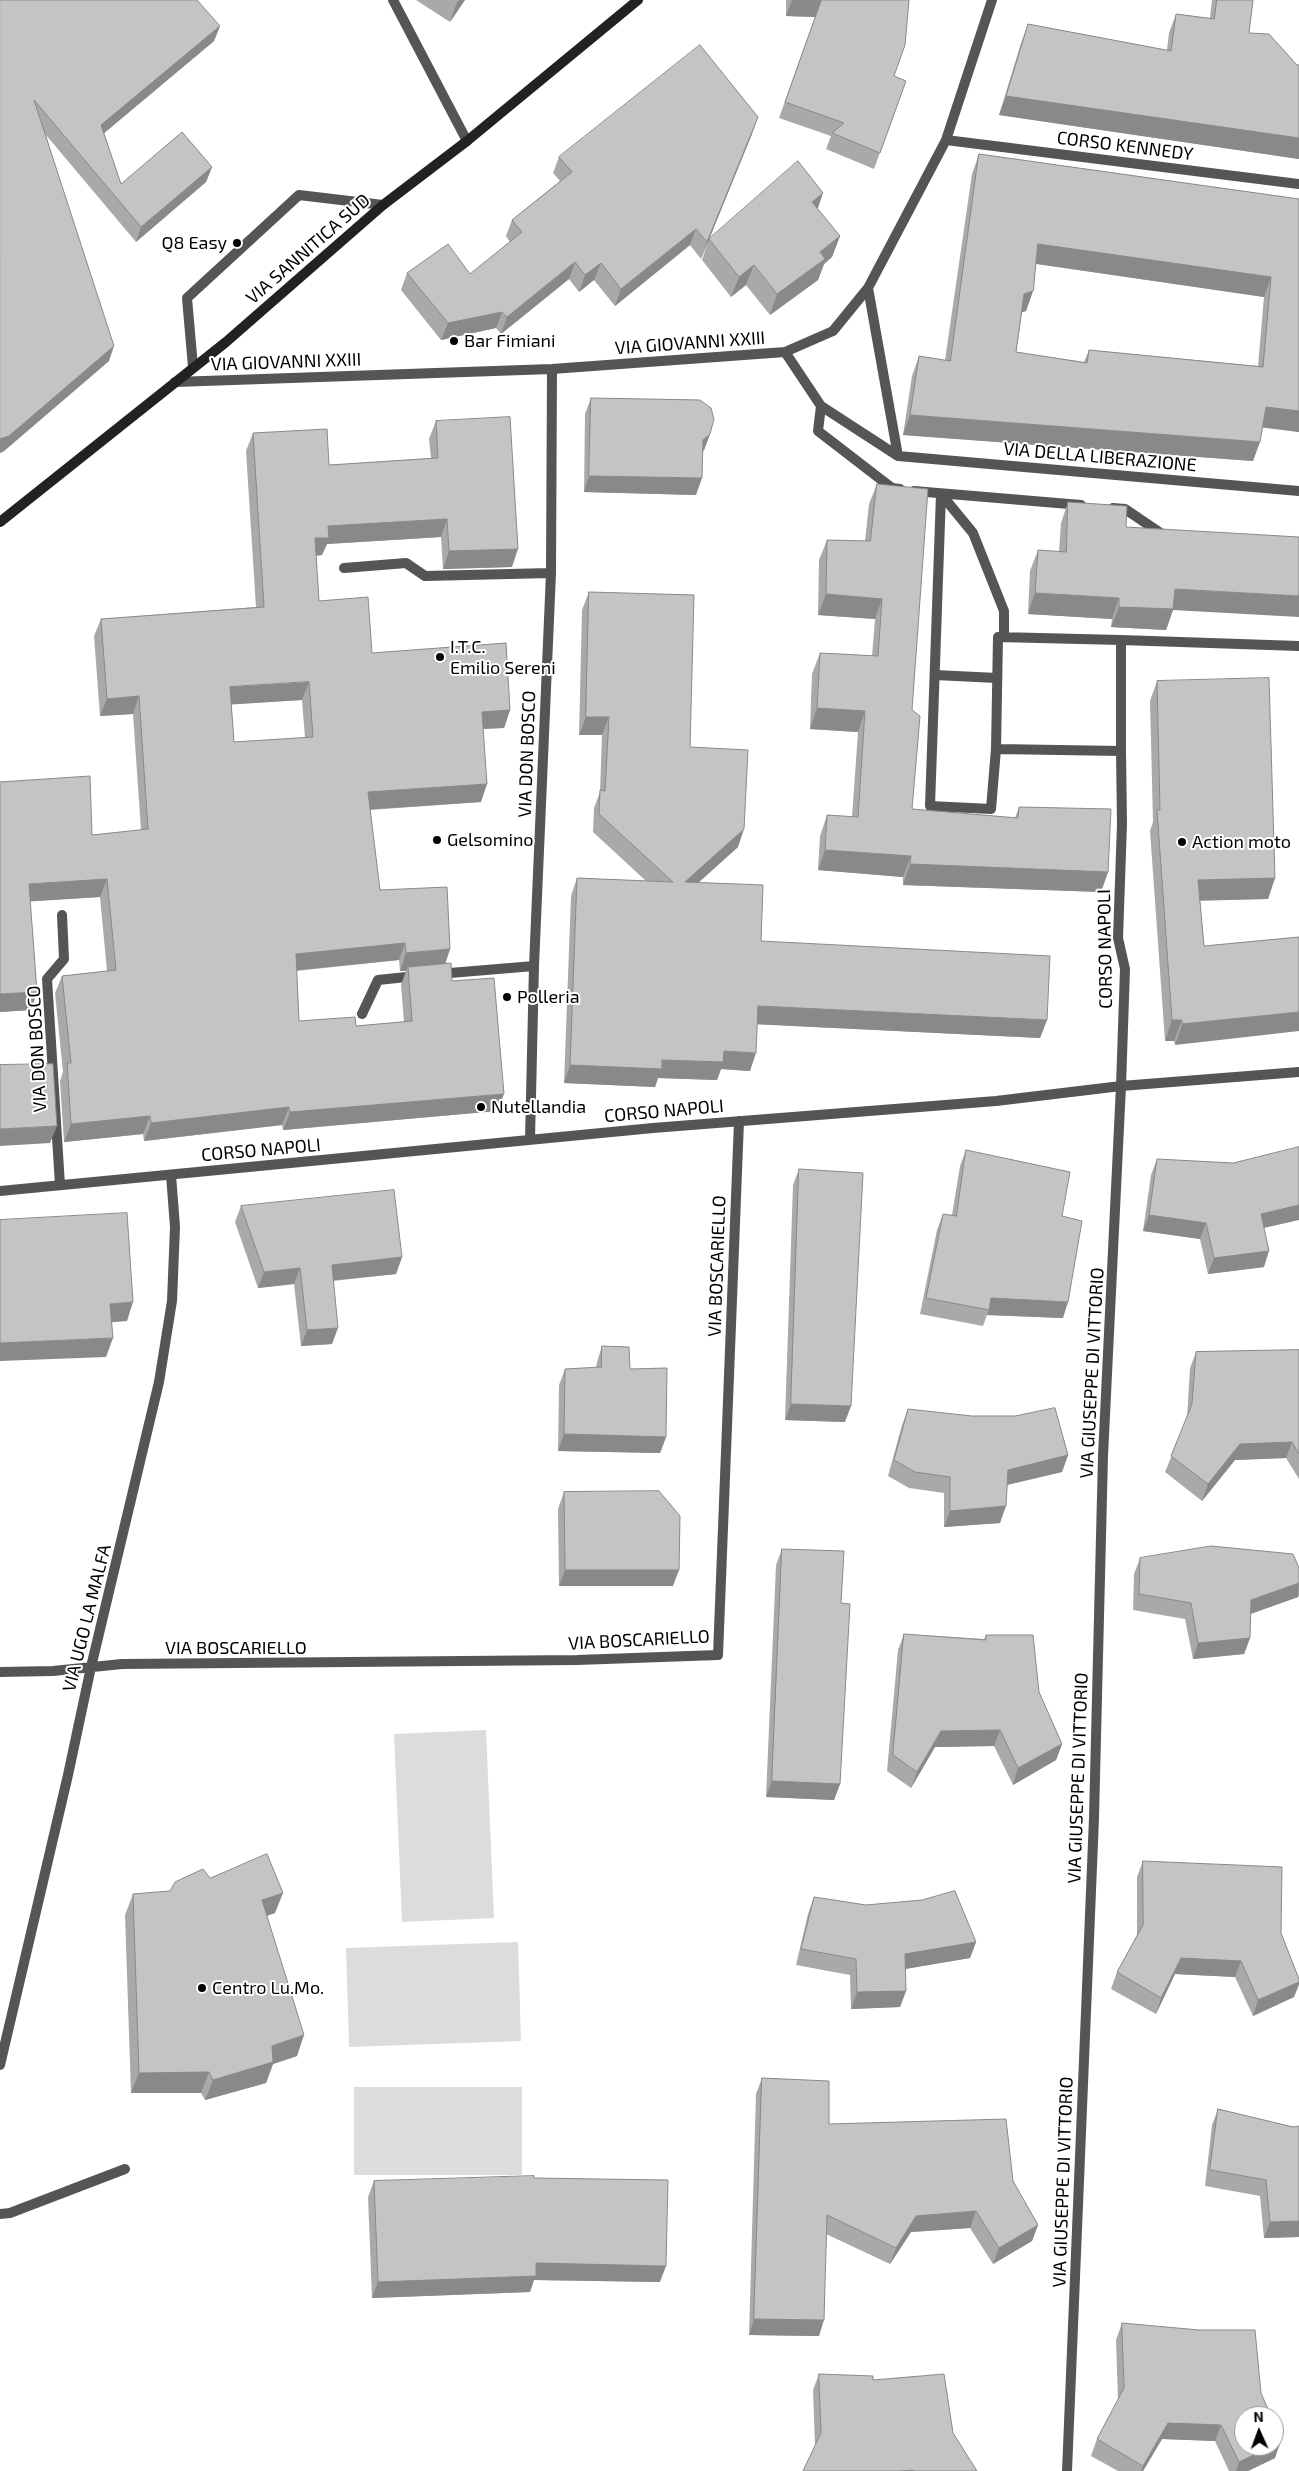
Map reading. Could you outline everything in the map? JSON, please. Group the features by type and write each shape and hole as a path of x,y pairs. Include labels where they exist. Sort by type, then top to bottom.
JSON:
{"main road":[{"name":"VIA SANNITICA SUD","path":"0,522 175,382 383,205 466,141 638,0"}],"street":[{"path":"393,0 466,141"},
{"name":"VIA GIOVANNI XXIII","path":"175,382 552,369 786,352 833,331 868,288 946,140 992,0"},
{"name":"CORSO KENNEDY","path":"946,140 1299,184"},
{"path":"193,367 187,298 299,195 383,205"},
{"path":"868,288 898,456"},
{"name":"VIA DELLA LIBERAZIONE","path":"786,352 821,406 898,456 1299,491"},
{"name":"VIA DON BOSCO","path":"530,1140 534,966 551,573 552,369"},
{"path":"821,406 818,431 892,488 940,494 1125,509 1162,534"},
{"path":"940,494 973,533 1004,610 1004,636"},
{"path":"940,494 930,806 991,809 996,749 998,637 1299,646"},
{"path":"344,568 406,563 425,576 449,577 551,573"},
{"path":"996,749 1122,751 1121,640"},
{"path":"935,675 997,678"},
{"name":"CORSO NAPOLI","path":"1121,1086 1124,969 1118,938 1122,824 1122,751"},
{"name":"VIA DON BOSCO","path":"60,1185 47,979 64,959 62,915"},
{"path":"362,1014 378,980 534,966"},
{"name":"CORSO NAPOLI","path":"0,1191 530,1140 739,1121 996,1101 1121,1086 1299,1072"},
{"name":"VIA GIUSEPPE DI VITTORIO","path":"1067,2471 1094,1818 1103,1456 1121,1086"},
{"name":"VIA BOSCARIELLO","path":"91,1667 122,1664 577,1660 718,1655 739,1121"},
{"name":"VIA UGO LA MALFA","path":"0,2065 68,1775 91,1667 160,1382 172,1301 175,1227 170,1175"},
{"path":"0,1672 53,1671 91,1667"},
{"path":"0,2214 10,2213 125,2169"}],"shaded area":[{"path":"486,1730 494,1918 402,1922 394,1734"},
{"path":"518,1942 521,2041 349,2047 346,1948"},
{"path":"354,2087 522,2087 522,2175 354,2175"}],"building":[{"path":"0,0 197,0 220,26 101,125 121,184 182,132 212,167 141,227 34,100 114,346 9,436 0,439"},
{"path":"807,0 909,0 905,45 894,76 906,81 880,153 832,133 844,123 785,102 821,1"},
{"path":"1217,0 1253,0 1249,33 1269,34 1299,65 1299,138 1006,96 1028,24 1171,51 1176,14 1214,19"},
{"path":"700,45 758,117 707,242 696,229 621,289 601,263 585,275 575,262 507,317 502,312 448,323 407,273 448,244 470,274 522,232 512,220 572,172 559,157"},
{"path":"979,154 1299,199 1299,411 1266,407 1260,442 910,415 919,356 950,361","holes":["1038,244 1271,277 1263,367 1089,350 1087,363 1016,352 1024,294 1033,291"]},
{"path":"798,161 823,193 812,202 840,236 820,252 825,259 777,294 754,265 739,277 709,239"},
{"path":"591,398 700,400 711,408 714,419 710,434 703,440 702,478 589,476"},
{"path":"510,417 518,549 449,551 447,519 328,526 329,538 315,538 319,601 368,597 372,653 506,643 510,710 482,712 487,784 368,792 380,890 447,887 450,949 406,953 405,943 296,954 299,1021 355,1017 356,1026 412,1021 408,967 451,963 452,981 494,978 504,1094 290,1112 289,1107 151,1123 150,1116 71,1124 67,1063 71,1063 62,976 116,970 107,879 29,884 37,992 0,994 0,782 90,776 92,835 148,829 139,696 107,699 101,619 264,607 253,433 327,429 329,465 438,458 436,421","holes":["309,682 313,737 234,742 230,687"]},
{"path":"877,484 928,489 912,710 920,716 912,809 1018,818 1019,807 1111,809 1108,872 910,864 911,856 825,850 827,815 858,817 865,711 817,708 820,653 878,656 882,599 826,594 827,540 870,541"},
{"path":"1068,502 1127,506 1126,527 1299,537 1299,596 1175,589 1173,609 1119,607 1119,598 1035,593 1038,550 1066,552"},
{"path":"589,592 694,595 690,747 748,750 744,829 685,882 763,885 761,941 1050,956 1047,1020 758,1006 756,1053 724,1051 723,1062 662,1060 662,1069 570,1065 577,878 673,882 599,814 600,790 605,791 609,717 586,717"},
{"path":"1269,678 1275,878 1198,880 1204,946 1299,937 1299,1012 1182,1024 1182,1020 1172,1020 1157,810 1160,810 1157,681"},
{"path":"53,1064 57,1126 0,1129 0,1065"},
{"path":"1299,1147 1299,1205 1261,1214 1269,1251 1214,1258 1206,1223 1149,1215 1157,1159 1233,1163"},
{"path":"966,1150 1070,1172 1062,1216 1082,1221 1068,1302 991,1298 989,1310 926,1298 943,1214 956,1216"},
{"path":"799,1169 863,1173 851,1406 791,1404"},
{"path":"394,1190 402,1257 332,1265 338,1328 307,1330 300,1268 264,1272 241,1206"},
{"path":"127,1213 133,1302 110,1304 113,1338 0,1343 0,1220"},
{"path":"602,1346 629,1347 630,1369 667,1368 666,1437 564,1434 565,1369 601,1367"},
{"path":"1299,1350 1299,1454 1292,1442 1240,1444 1208,1484 1171,1456 1192,1404 1196,1352"},
{"path":"1055,1408 1068,1455 1008,1470 1006,1506 950,1511 950,1477 915,1472 894,1460 908,1409 972,1416 1015,1416"},
{"path":"659,1491 680,1516 679,1570 565,1570 564,1492"},
{"path":"1211,1546 1293,1554 1299,1568 1299,1583 1251,1600 1250,1638 1198,1643 1191,1603 1139,1594 1140,1558"},
{"path":"782,1549 844,1551 841,1603 850,1604 840,1784 772,1781"},
{"path":"904,1634 986,1640 986,1635 1033,1635 1039,1692 1062,1744 1018,1768 1000,1730 941,1731 917,1772 893,1755"},
{"name":"Centro Lu.Mo.","path":"267,1854 283,1893 262,1900 304,2035 272,2046 273,2062 213,2080 209,2072 139,2073 133,1894 170,1891 175,1882 203,1869 210,1878"},
{"path":"1143,1861 1282,1867 1281,1933 1299,1982 1258,2000 1241,1961 1181,1958 1161,1998 1117,1972 1143,1925"},
{"path":"955,1891 976,1942 905,1954 906,1991 857,1992 856,1959 801,1949 814,1897 866,1905 922,1900"},
{"path":"762,2078 829,2081 829,2124 1006,2119 1013,2181 1038,2225 999,2248 976,2211 916,2216 896,2248 827,2215 824,2320 754,2319"},
{"path":"1218,2109 1293,2127 1299,2126 1299,2221 1270,2222 1266,2180 1210,2170"},
{"path":"534,2176 534,2178 668,2180 666,2266 536,2263 536,2276 378,2282 374,2181"},
{"path":"1122,2323 1199,2330 1255,2330 1261,2393 1267,2406 1234,2406 1234,2452 1221,2425 1168,2423 1143,2466 1097,2439 1124,2388"},
{"path":"819,2374 873,2376 873,2380 944,2374 953,2433 977,2471 803,2471 821,2433"},
{"path":"1236,2456 1251,2456 1239,2462"}],"place":[{"name":"Q8 Easy","path":"237,243"},
{"name":"Bar Fimiani","path":"454,341"},
{"name":"I.T.C. Emilio Sereni","path":"440,657"},
{"name":"Gelsomino","path":"437,840"},
{"name":"Action moto","path":"1182,842"},
{"name":"Polleria","path":"507,997"},
{"name":"Nutellandia","path":"481,1107"},
{"name":"Centro Lu.Mo.","path":"202,1988"}]}
